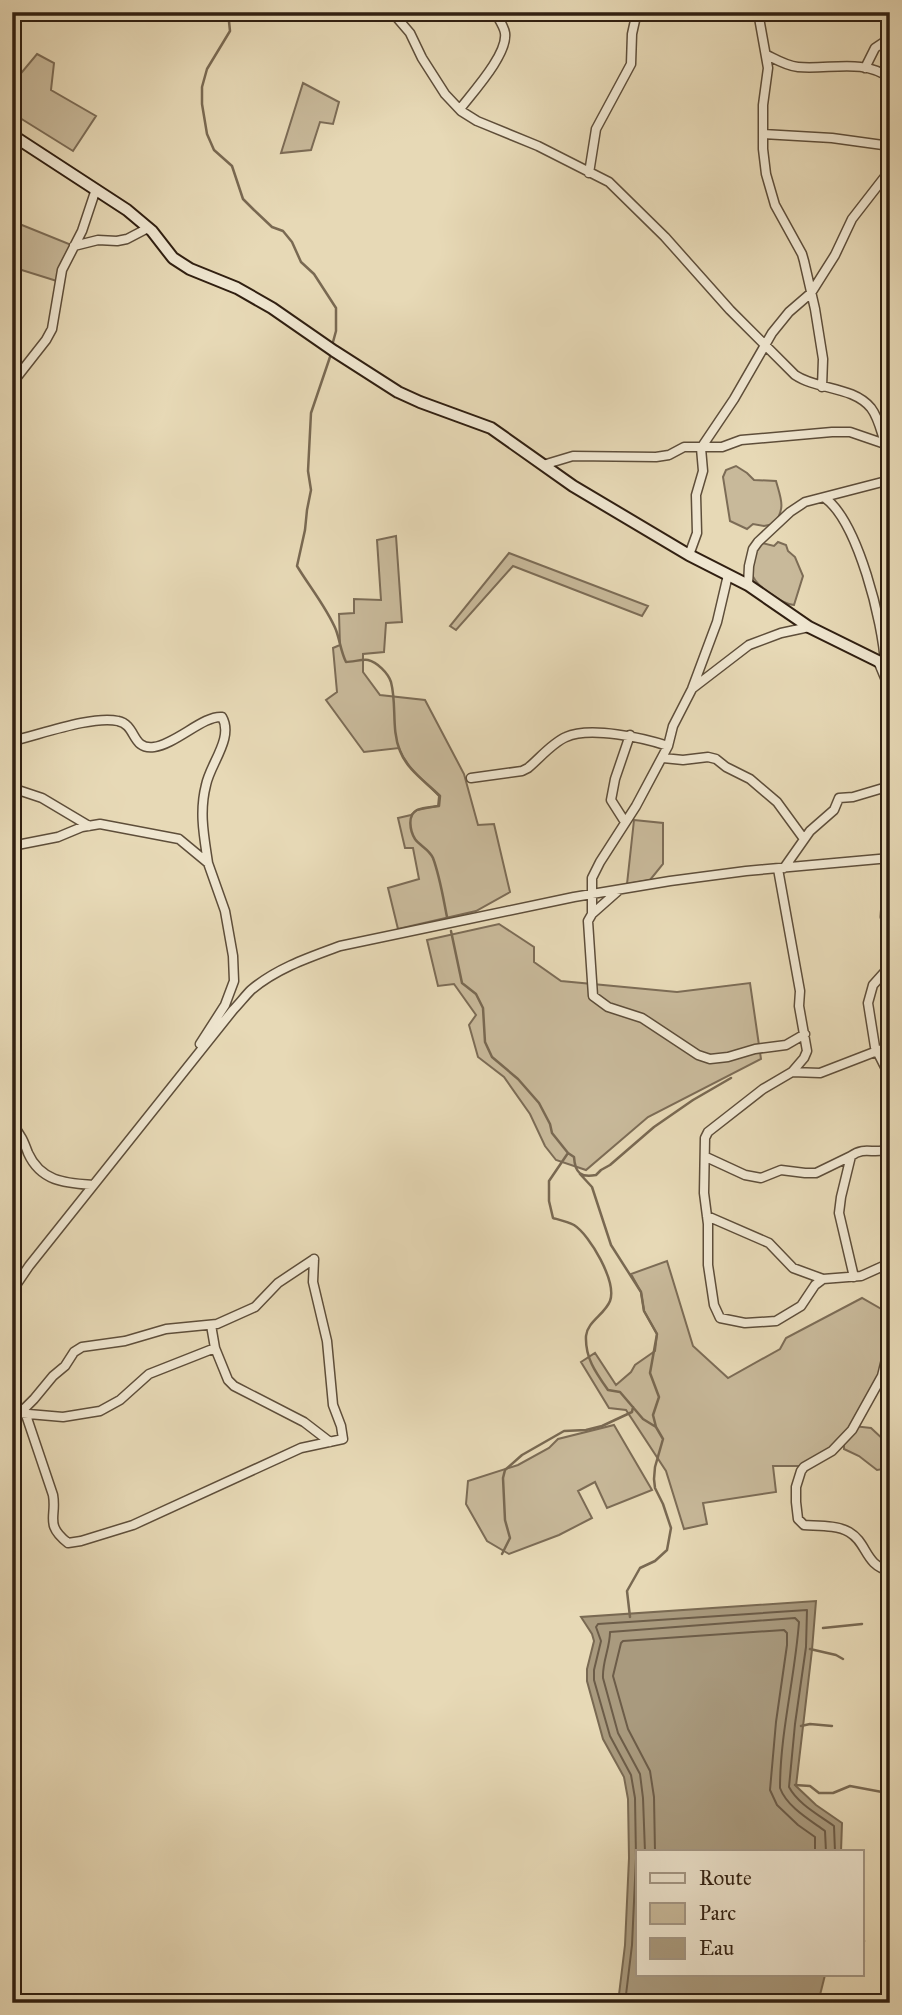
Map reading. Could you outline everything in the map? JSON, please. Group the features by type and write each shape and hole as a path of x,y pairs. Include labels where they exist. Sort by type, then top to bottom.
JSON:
{"street":[{"path":"392,12 410,33 445,94 460,109 477,121 538,146 609,182 665,237 764,347 794,375 804,381 859,398 870,407 890,455"},
{"path":"460,109 496,61 504,42 505,32 495,12"},
{"path":"589,173 596,129 631,64 632,34 636,16 640,13 665,12"},
{"path":"758,12 768,73 763,105 766,174 775,205 803,254 815,309 822,359 822,387"},
{"path":"865,68 876,48 890,38"},
{"path":"767,55 795,67 865,68 881,72 890,78"},
{"path":"763,134 832,138 890,146"},
{"path":"12,135 127,210 148,228 173,258 190,269 237,288 272,308 398,392 491,428 573,486 689,555 748,585 809,627 884,664"},
{"path":"689,555 697,533 696,495 703,471 701,448 772,334 789,312 811,293 835,255 852,219 890,170"},
{"path":"12,379 17,377 52,329 62,270 82,231 96,189"},
{"path":"74,246 98,240 127,239 148,228"},
{"path":"877,419 890,422"},
{"path":"543,465 573,456 656,457 668,455 684,447 722,447 741,440 832,432 850,432 885,444"},
{"path":"748,585 753,549 790,512 805,502 890,480"},
{"path":"825,498 841,514 860,558 882,631 884,664 890,690"},
{"path":"592,914 591,884 594,874 663,758 673,726 692,689 717,622 728,575"},
{"path":"692,689 749,645 780,633 809,627"},
{"path":"12,741 96,721 117,720 127,724 143,747 149,748 175,740 214,718 224,719 222,748 209,774 202,813 208,863 225,911 233,956 234,981 225,1005 192,1060"},
{"path":"471,778 522,771 570,736 589,733 630,735 668,746"},
{"path":"625,822 611,800 630,735"},
{"path":"663,758 716,759 750,779 777,802 804,839"},
{"path":"823,1279 815,1285 801,1306 776,1321 738,1322 720,1318 714,1305 708,1265 704,1193 705,1138 708,1132 764,1089 792,1072 806,1055 799,1006 800,991 781,868 815,826 834,810 839,798 853,797 890,786"},
{"path":"12,788 42,798 89,826"},
{"path":"12,846 58,837 89,826 115,825 179,839 208,863"},
{"path":"13,1286 233,1010 251,990 304,959 340,946 593,894 733,873 889,858 885,917 890,926"},
{"path":"619,890 592,914 588,921 593,972 592,992 605,1006 642,1018 698,1055 710,1059 786,1045 805,1034"},
{"path":"890,966 878,978 868,997 876,1051 888,1073 887,1095 890,1107"},
{"path":"792,1072 820,1073 890,1046"},
{"path":"12,1125 22,1135 32,1161 47,1177 57,1182 93,1185"},
{"path":"706,1157 745,1175 761,1178 781,1170 816,1173 862,1150 882,1152 890,1149"},
{"path":"851,1156 839,1213 854,1277"},
{"path":"707,1216 769,1243 793,1268 823,1279 854,1277 873,1272 890,1263"},
{"path":"314,1259 313,1282 327,1341 333,1405 343,1439 301,1448 133,1525 68,1543 60,1537 54,1526 53,1495 18,1414 65,1366 74,1352 166,1329 211,1325 256,1307 278,1283 314,1259"},
{"path":"211,1325 215,1348 228,1380 234,1386 304,1422 330,1442"},
{"path":"890,1343 884,1371 856,1425 832,1451 804,1467 799,1475 796,1491 797,1516 800,1522 804,1525 847,1531 876,1566 890,1570"},
{"path":"18,1414 63,1417 100,1411 120,1400 149,1374 215,1348"}],"green space":[{"path":"37,54 54,63 51,90 96,116 73,151 12,113 12,84"},
{"path":"303,83 339,102 333,124 320,122 311,150 281,153"},
{"path":"12,221 74,246 60,282 12,267"},
{"path":"736,466 754,480 776,481 781,508 774,524 753,524 747,529 730,521 723,477 726,470"},
{"path":"396,536 402,622 386,623 384,652 363,654 363,672 380,695 425,700 464,774 478,825 494,824 510,892 476,911 398,929 388,888 419,879 413,848 405,848 398,818 411,815 417,810 438,806 439,796 411,768 399,748 364,752 326,700 337,692 333,648 340,645 339,614 354,613 354,599 381,600 377,540"},
{"path":"758,542 774,546 778,542 786,545 795,557 803,576 794,605 768,592 753,576 751,570"},
{"path":"509,553 648,606 642,616 513,566 456,630 450,626"},
{"path":"634,820 663,823 663,864 650,880 627,884"},
{"path":"499,924 534,947 534,962 561,981 677,992 750,983 761,1059 648,1117 586,1170 556,1160 545,1146 530,1114 504,1077 478,1057 469,1025 476,1015 454,984 438,986 427,940"},
{"path":"667,1261 693,1346 728,1378 780,1349 786,1338 862,1298 890,1314 884,1359 868,1399 853,1426 871,1428 886,1442 890,1442 890,1468 877,1470 859,1456 844,1449 844,1436 837,1445 804,1466 773,1466 776,1492 703,1503 707,1524 684,1529 666,1471 626,1410 609,1408 581,1362 595,1353 616,1385 635,1365 655,1351 657,1334 644,1311 641,1292 631,1274"},
{"path":"614,1425 652,1490 607,1508 595,1482 578,1491 592,1518 559,1535 509,1554 487,1541 466,1504 468,1481 518,1465 549,1448 558,1439"}],"water":[{"path":"816,1601 796,1786 816,1805 842,1823 841,1850 636,1850 636,1976 825,1976 818,2003 618,2003 625,1945 629,1858 628,1799 624,1777 603,1739 587,1681 594,1641 581,1617"}],"waterway":[{"path":"228,12 230,31 207,69 202,87 207,134 214,150 232,166 243,199 272,227 283,231 292,242 301,262 314,274 336,308 333,342"},
{"path":"330,357 311,413 308,471 311,490 297,566 332,622 346,662 368,660 378,665 387,675 393,691 397,743 403,758 440,796 439,806 417,810 410,823 415,839 433,858 447,917"},
{"path":"451,931 462,983 476,994 483,1008 485,1042 492,1057 518,1079 539,1103 552,1133 568,1153 549,1181 549,1201 553,1218 574,1225 580,1230 601,1260 610,1283 608,1306 587,1331 589,1358 608,1390 620,1392 643,1419 656,1427 663,1439 654,1479 671,1528 667,1550 655,1561 640,1568 627,1591 630,1617"},
{"path":"568,1153 574,1157 580,1173 586,1176 596,1175 654,1127 731,1078"},
{"path":"580,1174 592,1187 611,1245 641,1292 644,1311 657,1334 650,1373 659,1397 653,1415 656,1427"},
{"path":"502,1554 510,1538 505,1520 505,1470 522,1455 564,1431 602,1426 632,1412 633,1407"},
{"path":"823,1628 862,1624"},
{"path":"810,1649 843,1659"},
{"path":"801,1726 832,1726"},
{"path":"795,1785 810,1786 819,1793 833,1793 850,1786 882,1792"}]}
